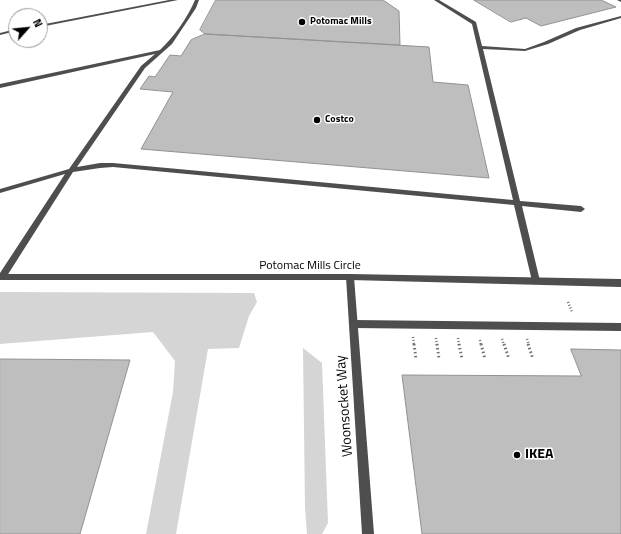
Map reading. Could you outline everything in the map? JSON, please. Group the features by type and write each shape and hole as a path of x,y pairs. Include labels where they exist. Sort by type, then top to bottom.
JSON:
{"street":[{"path":"48,24 176,0"},
{"path":"1,277 70,172 143,67 170,43 194,8 197,0"},
{"path":"436,0 474,23 536,281"},
{"path":"480,46 525,50 546,43 578,29 621,17"},
{"path":"0,86 163,50"},
{"path":"0,191 93,166 113,165 581,209"},
{"name":"Potomac Mills Circle","path":"1,277 350,277 621,283"},
{"name":"Woonsocket Way","path":"350,277 368,534"},
{"path":"354,324 621,327"}],"path":[{"path":"568,302 572,312"},
{"path":"411,324 416,359"},
{"path":"434,325 439,359"},
{"path":"455,325 462,359"},
{"path":"477,325 484,359"},
{"path":"498,326 509,359"},
{"path":"522,326 533,360"}],"shaded area":[{"path":"0,292 254,293 257,302 249,316 239,348 208,349 176,534 146,534 173,392 175,361 153,332 0,344"},
{"path":"303,348 322,363 328,523 322,534 307,534 305,508"}],"building":[{"name":"Potomac Mills","path":"216,0 383,0 399,11 400,45 205,34 200,30"},
{"path":"474,0 601,0 616,7 541,26 526,18 511,22"},
{"name":"Costco","path":"205,34 429,47 433,82 468,85 489,178 141,149 173,92 140,89 149,76 155,77 170,55 181,56 191,40"},
{"name":"IKEA","path":"571,349 621,350 621,534 422,534 402,375 581,376"},
{"path":"0,359 130,360 80,534 0,534"}],"place":[{"name":"Potomac Mills","path":"302,22"},
{"name":"Costco","path":"317,120"},
{"name":"IKEA","path":"517,455"}]}
